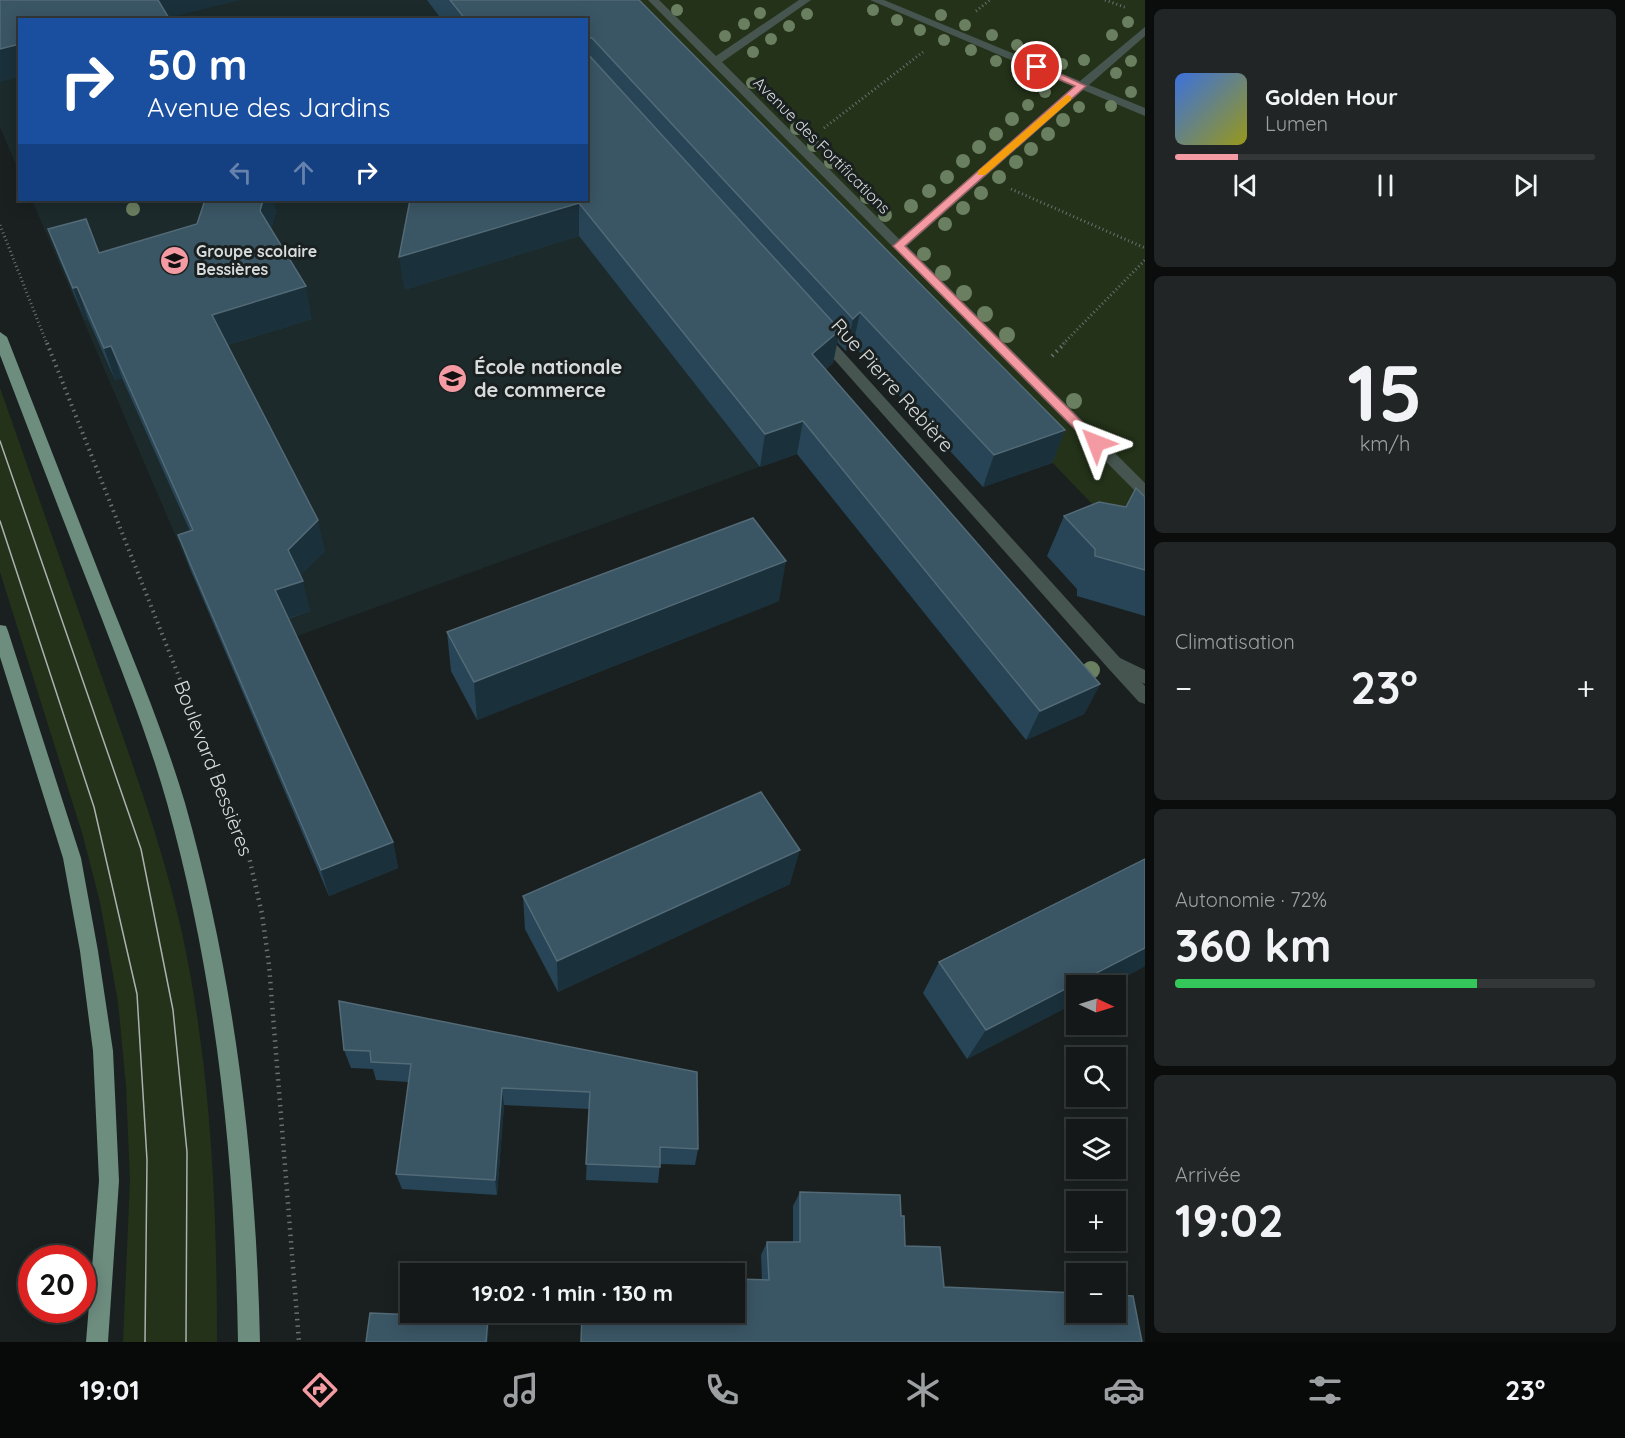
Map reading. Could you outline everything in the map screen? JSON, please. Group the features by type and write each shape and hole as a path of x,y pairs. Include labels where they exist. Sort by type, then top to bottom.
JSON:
{"main road":[{"path":"0,337 151,726 173,788 190,854 222,1003 238,1132 249,1281 249,1342"},
{"path":"0,631 72,858 89,951 103,1051 109,1181 98,1342"}],"street":[{"name":"Avenue des Fortifications","path":"653,0 1145,492"},
{"path":"715,62 806,0"},
{"path":"875,0 1145,112"},
{"path":"899,246 1145,30"},
{"name":"Rue Pierre Rebière","path":"810,324 1145,697"},
{"path":"1114,663 1145,677"}],"path":[{"path":"800,146 990,0"},
{"path":"979,175 1145,248"},
{"name":"Boulevard Bessières","path":"0,225 247,848 262,914 269,965 299,1342"},
{"path":"1030,378 1145,260"}],"shaded area":[{"path":"74,0 476,0 492,18 18,18 18,170 0,127 0,17"},
{"name":"École nationale de commerce","path":"32,201 587,201 847,435 229,661"}],"green space":[{"path":"608,0 1145,0 1145,559"},
{"path":"0,388 157,838 182,933 200,1035 206,1086 214,1188 217,1342 123,1342 130,1180 126,1085 118,1002 100,902 83,836 0,572"}],"building":[{"path":"0,0 158,0 169,18 18,18 18,44 0,49"},
{"path":"450,0 639,0 1065,430 994,455 860,312 853,319 592,38 588,37 588,18 464,18"},
{"path":"588,54 840,330 812,354 1100,684 1040,711 803,421 765,434 579,203 399,257 410,201 588,201"},
{"path":"205,201 263,201 260,211 306,286 212,315 318,520 288,550 303,581 275,590 393,842 321,870 178,535 193,530 111,346 104,348 77,287 73,288 48,229 86,219 99,253 197,224"},
{"path":"1136,488 1145,497 1145,570 1095,556 1095,549 1064,516 1099,502 1126,507"},
{"path":"753,518 786,561 474,682 447,632"},
{"path":"761,792 800,850 557,961 523,896"},
{"path":"1145,859 1145,948 1093,975 1066,975 1066,989 986,1030 939,962"},
{"path":"339,1001 697,1072 698,1149 660,1147 660,1167 586,1164 590,1092 502,1088 495,1180 396,1174 411,1064 371,1062 370,1051 344,1050"},
{"path":"800,1192 900,1195 901,1216 904,1216 905,1246 940,1247 944,1287 1066,1293 1066,1323 1126,1323 1126,1296 1133,1296 1142,1342 581,1342 582,1323 745,1323 745,1279 769,1280 767,1242 800,1242"},
{"path":"370,1313 400,1314 400,1323 488,1323 486,1342 366,1342"}],"tram line":[{"path":"0,441 141,849 173,1010 187,1152 186,1342"},
{"path":"0,521 94,807 137,994 147,1160 145,1342"}],"slow traffic":[{"path":"982,173 1067,98"}],"place":[{"name":"Groupe scolaire Bessières","path":"175,260"},
{"name":"École nationale de commerce","path":"453,378"}],"route":[{"path":"1037,67 1081,86 899,246 1096,443"}]}
